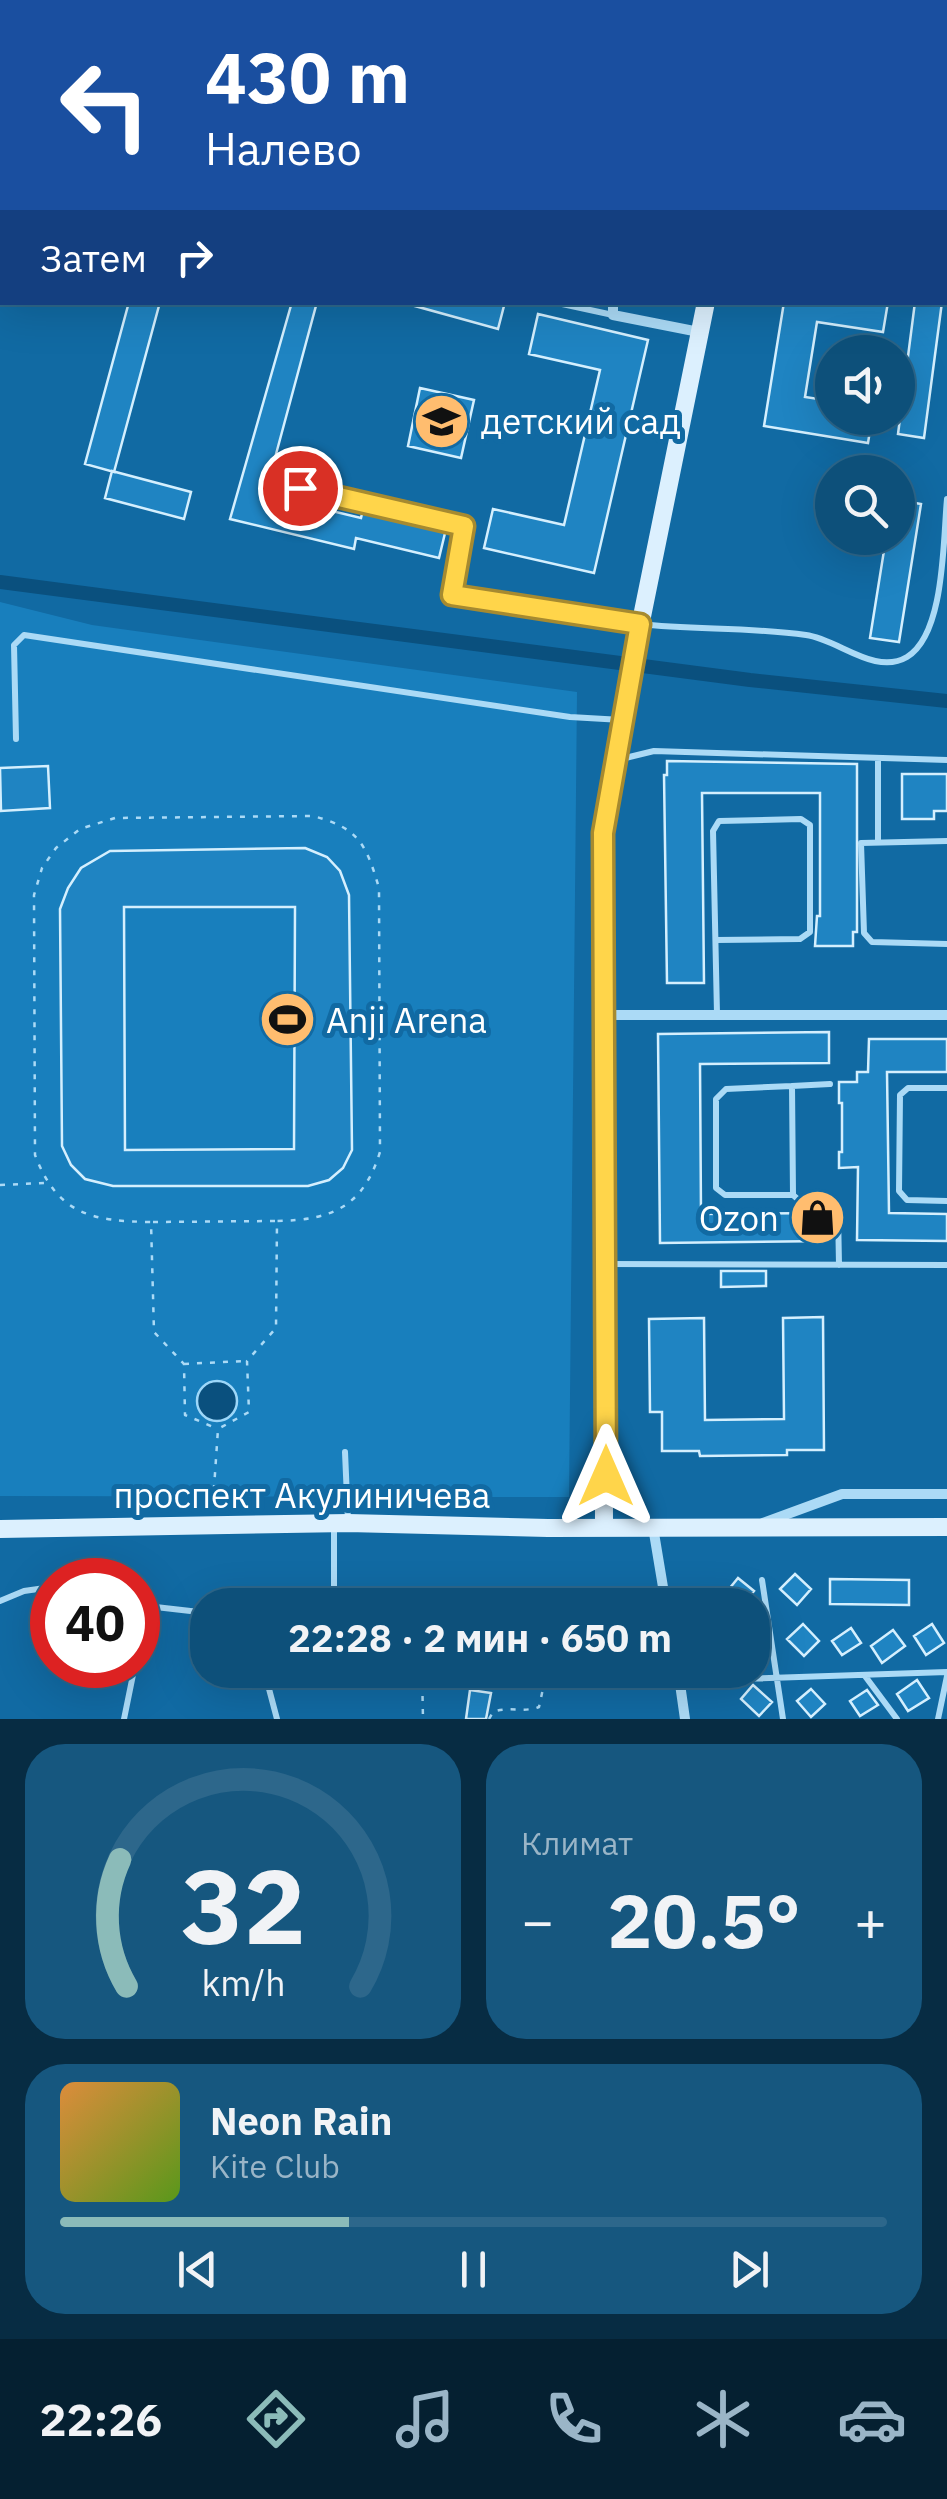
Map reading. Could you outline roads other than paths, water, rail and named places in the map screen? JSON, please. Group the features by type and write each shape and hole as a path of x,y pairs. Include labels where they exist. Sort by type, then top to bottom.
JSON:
{"street":[{"path":"604,1527 603,833 638,632 705,305"},
{"path":"613,308 699,332"},
{"path":"603,1016 947,1016"},
{"path":"753,1527 842,1494 947,1494"},
{"name":"проспект Акулиничева","path":"0,1529 341,1523 653,1527"},
{"path":"663,1588 653,1527 947,1527"},
{"path":"680,1688 685,1719"}],"lane":[{"path":"583,305 613,308"},
{"path":"300,488 464,526 452,595 638,632 809,635 873,661 891,662 908,656 924,638 937,602 947,500"},
{"path":"937,602 947,603"},
{"path":"16,739 14,645 24,635 570,718 623,720"},
{"path":"616,760 654,751 947,760"},
{"path":"878,758 878,842"},
{"path":"716,940 800,939 810,932 810,825 801,819 719,821 713,831 717,1016"},
{"path":"947,841 862,843 864,933 872,942 947,944"},
{"path":"830,1084 726,1089 716,1098 716,1188 725,1196 793,1195 801,1202 825,1200 838,1211 840,1264"},
{"path":"792,1086 793,1195"},
{"path":"947,1088 908,1088 900,1095 899,1192 907,1200 947,1201"},
{"path":"604,1264 947,1265"},
{"path":"335,1588 345,1452"},
{"path":"762,1580 783,1719"},
{"path":"0,1601 30,1590"},
{"path":"160,1607 190,1611"},
{"path":"770,1679 947,1674 938,1719"},
{"path":"864,1676 897,1719"},
{"path":"124,1719 130,1688"},
{"path":"269,1688 278,1719"}],"waterway":[{"path":"0,582 750,680 947,701"}],"place":[{"name":"детский сад","path":"442,421"},
{"name":"Anji Arena","path":"287,1020"},
{"name":"Ozon","path":"818,1218"}]}
